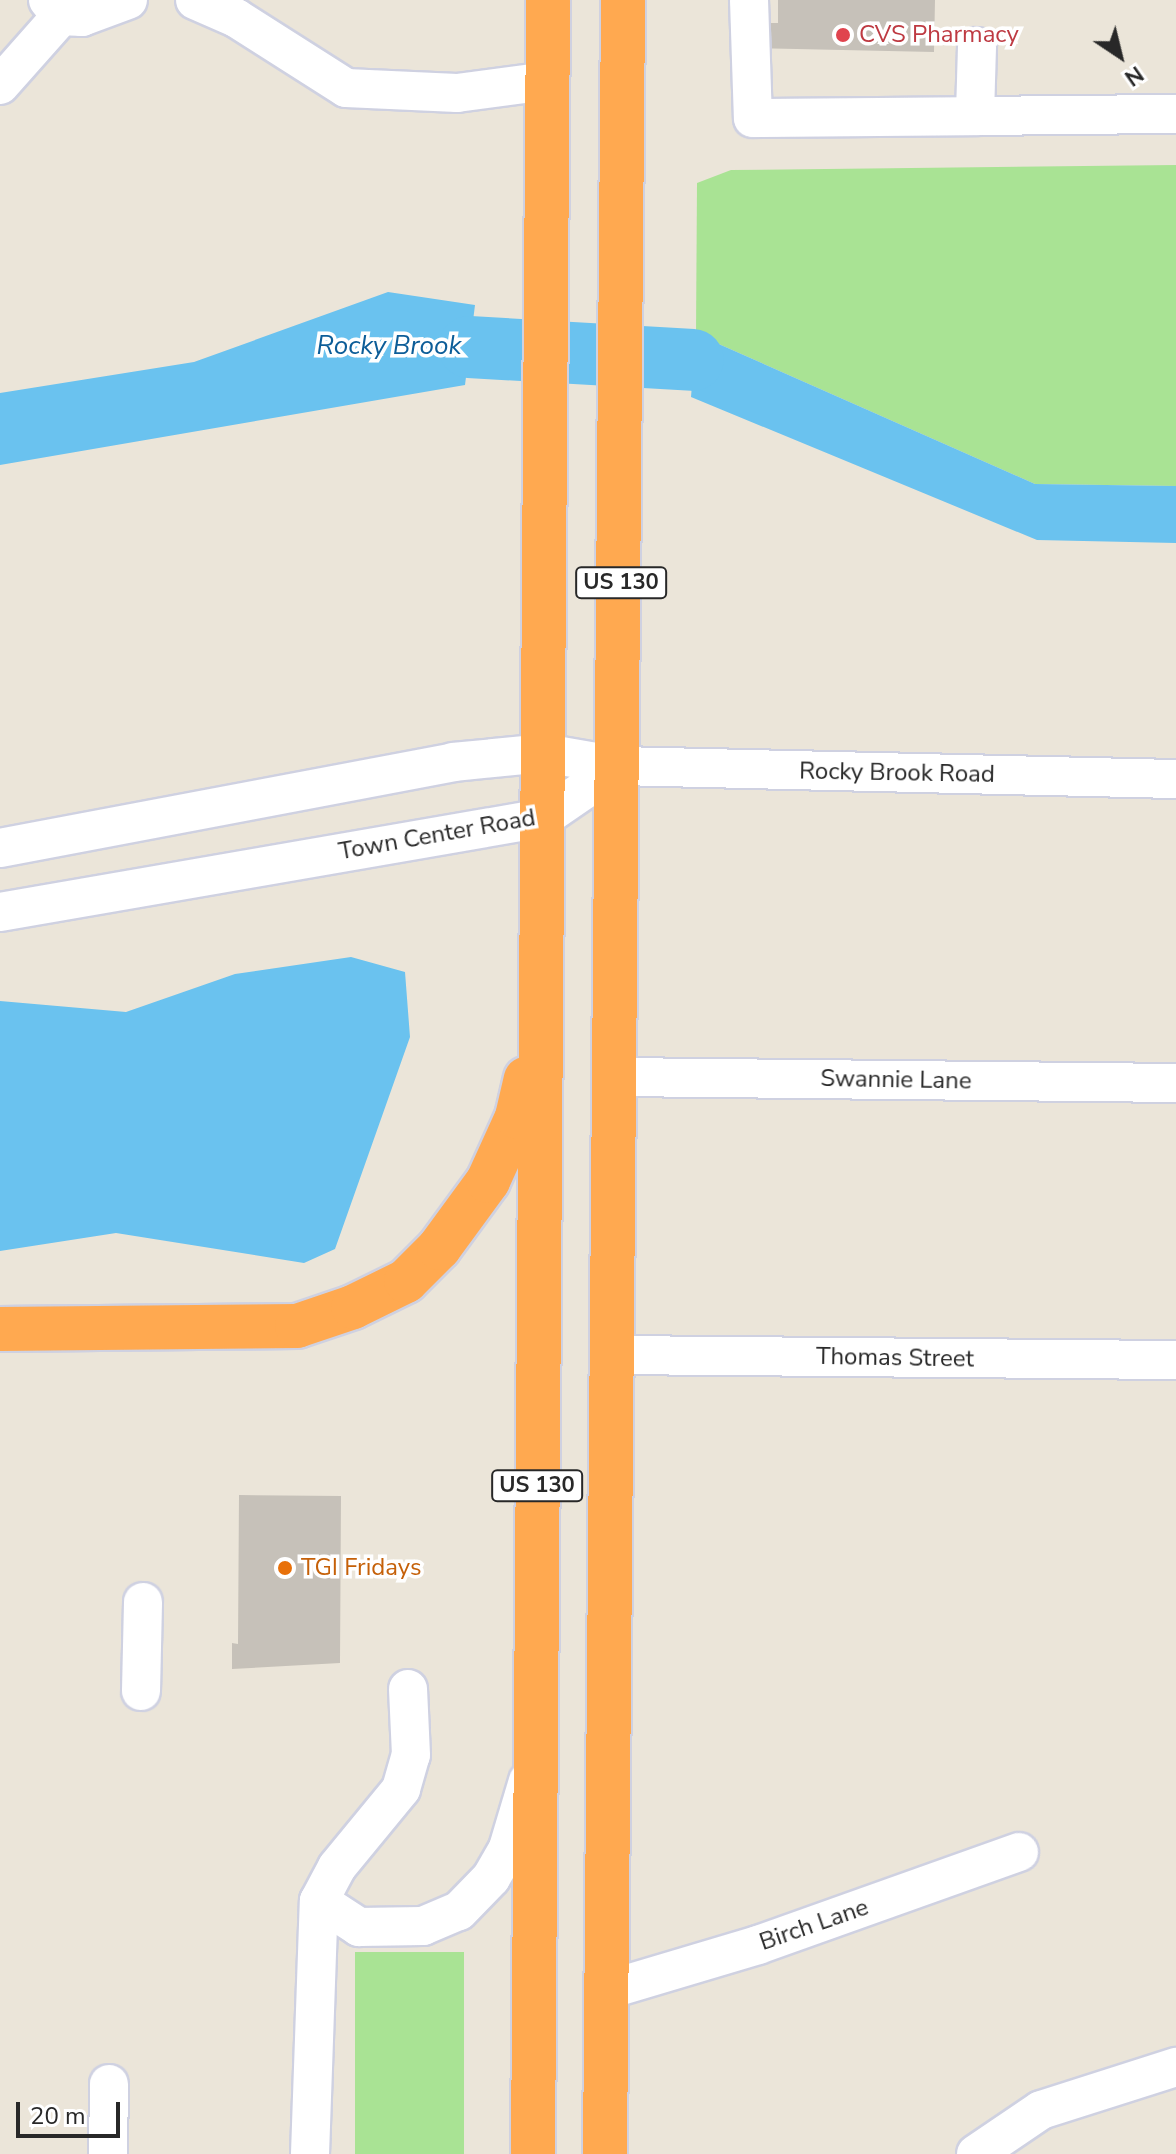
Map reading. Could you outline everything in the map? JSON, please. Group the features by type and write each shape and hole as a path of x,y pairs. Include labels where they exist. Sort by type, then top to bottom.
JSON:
{"highway":[{"name":"US 130","path":"533,2154 548,0"},
{"name":"US 130","path":"605,2154 619,766 623,0"},
{"path":"0,1329 297,1326 406,1281 488,1181 517,1117 540,1018"}],"street":[{"path":"0,85 54,8 82,17 128,0"},
{"path":"195,0 236,18 346,88 457,93 547,81"},
{"path":"749,0 748,112 753,118 1176,114"},
{"path":"975,116 977,47"},
{"path":"0,848 453,762 544,753 619,766"},
{"name":"Rocky Brook Road","path":"619,766 1176,779"},
{"name":"Town Center Road","path":"0,912 543,818 619,766"},
{"name":"Swannie Lane","path":"616,1077 1176,1083"},
{"name":"Thomas Street","path":"613,1355 1176,1360"},
{"path":"141,1691 143,1602"},
{"path":"310,2154 319,1901 337,1867 401,1789 411,1755 408,1689"},
{"path":"319,1901 359,1927 423,1926 459,1911 491,1878 508,1848 535,1755"},
{"name":"Birch Lane","path":"607,1990 758,1945 1019,1852"},
{"path":"976,2154 1041,2110 1176,2067"},
{"path":"108,2154 109,2084"}],"green space":[{"path":"1176,165 1176,486 1035,484 696,334 697,183 731,170"},
{"path":"355,1952 464,1952 464,2154 355,2154"}],"water":[{"name":"Rocky Brook","path":"388,292 475,305 465,385 0,465 0,393 194,362"},
{"path":"696,334 1035,484 1176,486 1176,543 1037,540 691,397"},
{"path":"351,957 405,972 410,1037 335,1249 304,1263 116,1233 0,1251 0,1001 126,1012 235,974"}],"building":[{"name":"CVS Pharmacy","path":"778,0 935,0 934,52 752,48 752,23 778,23"},
{"path":"239,1495 341,1496 340,1663 232,1669 232,1643 238,1644"}],"waterway":[{"name":"Rocky Brook","path":"469,347 693,360"}],"place":[{"name":"CVS Pharmacy","path":"843,35"},
{"name":"TGI Fridays","path":"285,1568"}]}
